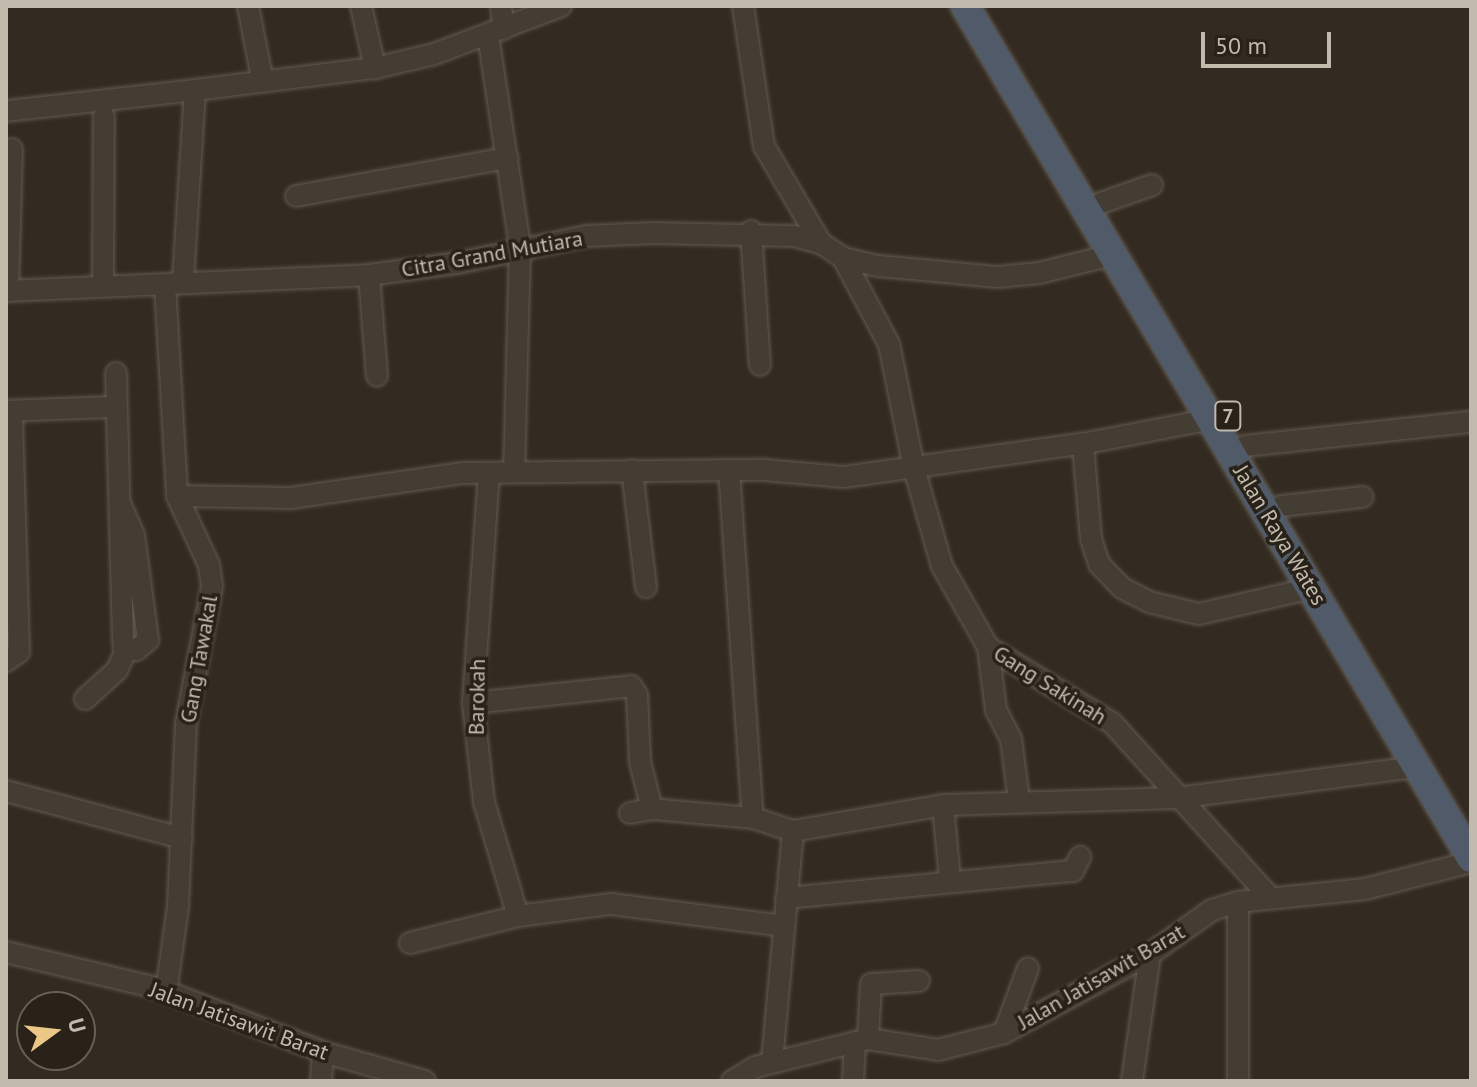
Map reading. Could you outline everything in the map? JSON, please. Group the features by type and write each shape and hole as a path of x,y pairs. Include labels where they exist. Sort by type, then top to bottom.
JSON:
{"highway":[{"name":"Jalan Raya Wates","path":"965,6 1471,860"},
{"name":"Jalan Raya Wates","path":"985,6 1471,826"}],"street":[{"path":"248,6 262,78"},
{"path":"361,6 375,68"},
{"path":"501,6 496,32 520,246 514,472"},
{"path":"6,111 64,109 262,78 375,68 496,32 561,6"},
{"path":"743,6 764,146 821,243"},
{"name":"Gang Tawakal","path":"166,992 182,838 186,723 212,586 177,496 174,284 195,90"},
{"path":"103,286 104,116"},
{"path":"7,291 12,149"},
{"path":"296,196 508,158"},
{"path":"1101,203 1152,185"},
{"path":"751,231 760,365"},
{"name":"Citra Grand Mutiara","path":"7,291 369,275 458,263 520,246 586,236 751,231 821,243 843,258 998,277 1039,273 1112,255"},
{"name":"Gang Sakinah","path":"843,258 889,344 914,468 942,566 988,647 1112,723 1270,897"},
{"path":"369,275 377,376"},
{"path":"85,699 117,670 127,649 144,648 148,640 134,535 120,504 116,373"},
{"path":"6,661 19,652 9,411 116,407"},
{"path":"177,496 291,498 514,472 729,470 844,477 1083,444 1212,419"},
{"path":"1245,446 1471,422"},
{"path":"1083,444 1091,539 1099,564 1122,588 1149,602 1199,614 1312,588"},
{"path":"632,470 646,587"},
{"path":"729,470 753,818"},
{"name":"Barokah","path":"489,473 473,703 484,802 518,916"},
{"path":"1281,506 1363,497"},
{"path":"988,647 996,710 1011,739 1019,801"},
{"path":"473,703 626,684 637,695 640,762 652,809"},
{"path":"630,813 652,809 753,818 793,831 943,805 1177,798 1416,767"},
{"path":"6,791 182,838"},
{"path":"943,805 950,881"},
{"path":"772,1062 793,831"},
{"path":"786,898 1073,871 1080,857"},
{"name":"Jalan Jatisawit Barat","path":"732,1081 772,1062 862,1041 938,1050 1004,1033 1150,954 1212,910 1270,897 1365,889 1471,860"},
{"path":"1238,902 1238,1081"},
{"path":"410,943 518,916 611,904 784,926"},
{"name":"Jalan Jatisawit Barat","path":"6,952 166,992 323,1052 425,1081"},
{"path":"1132,1081 1150,954"},
{"path":"1004,1033 1028,968"},
{"path":"853,1081 871,984 919,981"},
{"path":"321,1081 323,1052"}]}
